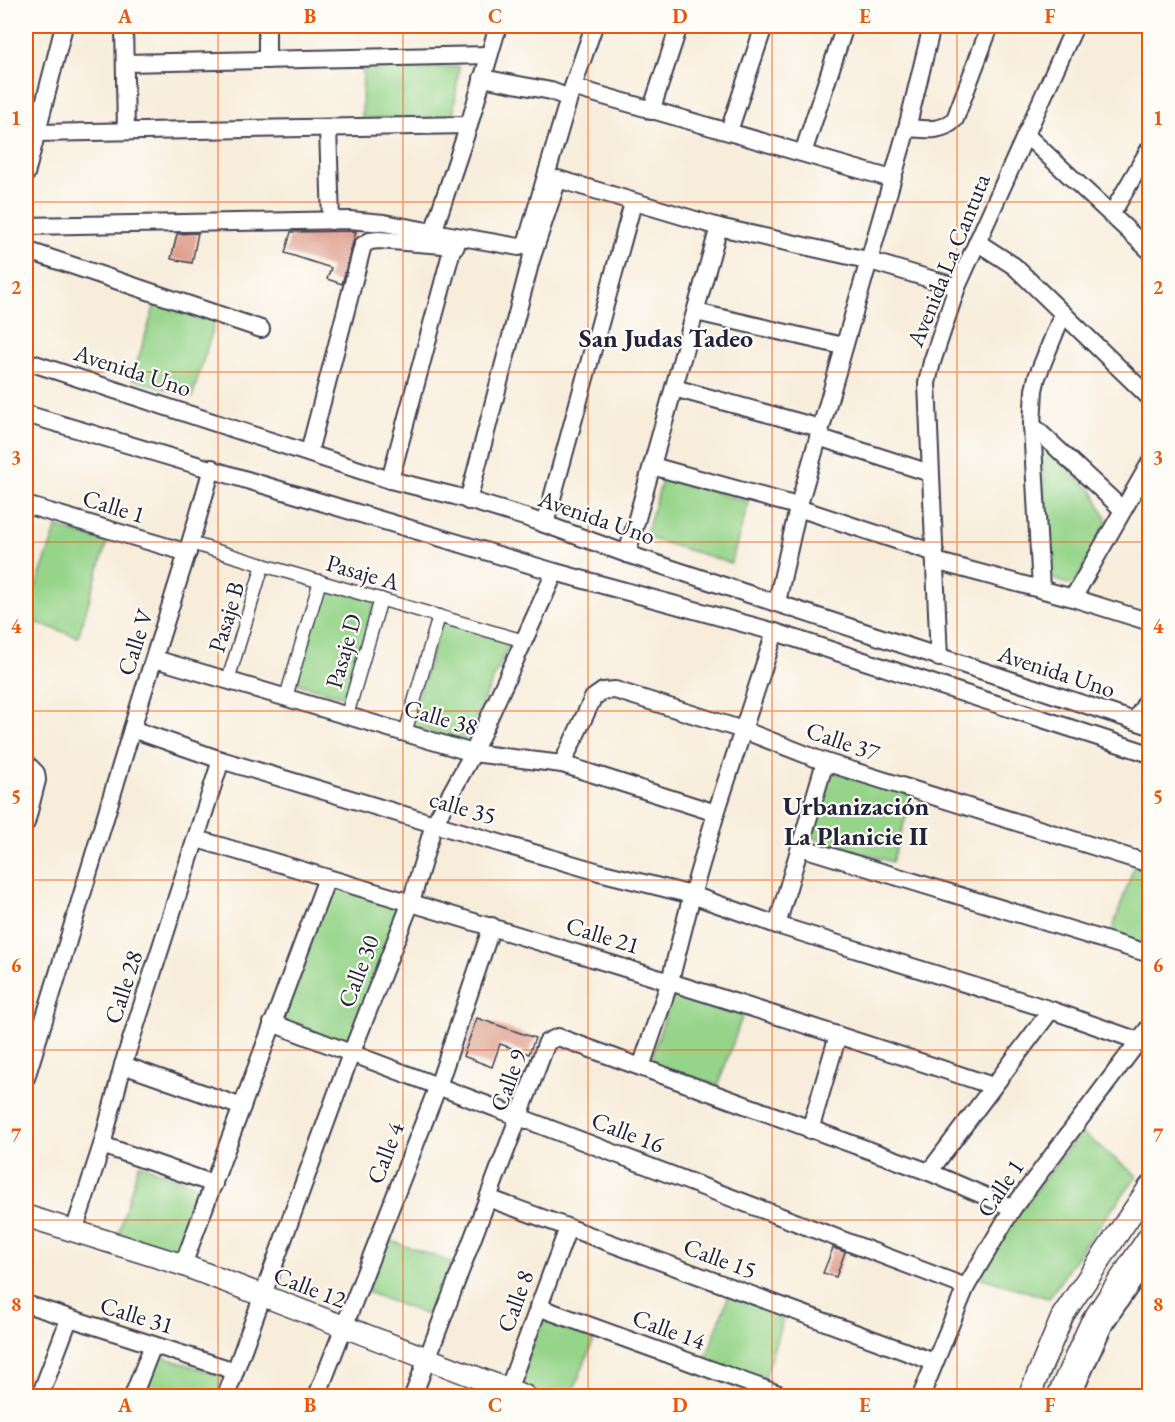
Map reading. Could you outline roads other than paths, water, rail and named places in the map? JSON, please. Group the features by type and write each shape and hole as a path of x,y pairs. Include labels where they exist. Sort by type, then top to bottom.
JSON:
{"street":[{"path":"26,174 64,26"},
{"path":"124,26 126,131"},
{"path":"267,26 267,60"},
{"path":"433,232 469,125 498,26"},
{"path":"309,452 363,245 399,234 433,232 519,247 526,244 594,26"},
{"path":"651,111 679,26"},
{"path":"729,131 764,26"},
{"path":"803,153 845,26"},
{"path":"777,602 794,506 819,433 867,260 907,128 932,26"},
{"path":"907,128 940,129 955,119 990,26"},
{"name":"Avenida La Cantuta","path":"939,658 927,383 957,287 1076,26"},
{"path":"125,63 489,55"},
{"path":"483,78 574,93 651,111 729,131 892,179"},
{"path":"37,133 469,125"},
{"path":"328,128 331,220"},
{"path":"1026,135 1149,251"},
{"path":"1111,215 1149,148"},
{"path":"468,501 531,260 558,179 719,227 867,260 957,287"},
{"path":"545,524 633,203"},
{"path":"26,226 331,220 384,223 399,234 531,260"},
{"path":"627,554 719,227"},
{"path":"976,242 1014,266 1149,398"},
{"path":"390,480 453,246"},
{"path":"26,250 261,329"},
{"path":"696,312 843,346"},
{"path":"1041,589 1032,425 1037,377 1063,313"},
{"name":"Avenida Uno","path":"26,361 390,480 545,524 627,554 1142,724"},
{"path":"674,388 819,433 930,473"},
{"name":"Avenida Uno","path":"26,414 555,572 775,632 1149,754"},
{"path":"1032,425 1122,509"},
{"path":"1073,598 1149,463"},
{"path":"652,466 794,506 935,557 1149,622"},
{"name":"Calle V","path":"26,1078 132,729 190,548 212,468"},
{"name":"Calle 1","path":"26,505 190,548"},
{"name":"Pasaje A","path":"190,548 263,565 524,641"},
{"name":"Pasaje B","path":"228,680 263,565"},
{"name":"Calle 30","path":"226,1396 351,1054 411,902 434,824 473,753 555,572"},
{"path":"286,697 320,581"},
{"name":"Pasaje D","path":"347,715 381,599"},
{"path":"405,732 439,616"},
{"path":"641,1067 670,981 716,813 775,632"},
{"name":"Calle 38","path":"154,659 473,753 562,764 716,813"},
{"name":"Calle 37","path":"562,764 593,698 603,691 615,690 743,730 825,762 1149,864"},
{"path":"1142,724 1149,696"},
{"path":"132,729 221,760"},
{"name":"calle 35","path":"221,760 599,872 692,895 777,925 1051,1010 1143,1043"},
{"name":"Calle 28","path":"75,1231 123,1065 221,760"},
{"path":"777,925 825,762"},
{"path":"26,764 36,773 37,780 26,823"},
{"name":"Calle 21","path":"197,839 670,981 993,1086"},
{"path":"800,847 1149,954"},
{"path":"183,1265 327,878"},
{"name":"Calle 4","path":"317,1396 438,1086 492,926"},
{"path":"929,1172 1051,1010"},
{"name":"Calle 16","path":"272,1023 966,1287"},
{"name":"Calle 1","path":"921,1396 966,1287 1013,1208 1143,1043 1149,1026"},
{"path":"810,1130 838,1035"},
{"name":"Calle 9","path":"413,1396 547,1042 558,1037 929,1172 1013,1208"},
{"path":"123,1065 242,1107"},
{"path":"102,1144 214,1184"},
{"path":"1029,1396 1063,1315 1149,1186"},
{"name":"Calle 15","path":"488,1198 934,1362"},
{"name":"Calle 12","path":"26,1216 183,1265 516,1393"},
{"name":"Calle 8","path":"516,1393 538,1307 568,1228"},
{"path":"1058,1396 1091,1323 1149,1235"},
{"path":"1072,1396 1105,1323 1149,1257"},
{"name":"Calle 31","path":"26,1304 235,1371"},
{"name":"Calle 14","path":"538,1307 784,1396"},
{"path":"40,1396 69,1319"},
{"path":"133,1396 153,1345"}],"district":[{"name":"San Judas Tadeo","path":"666,338"},
{"name":"Urbanización La Planicie II","path":"856,821"}]}
